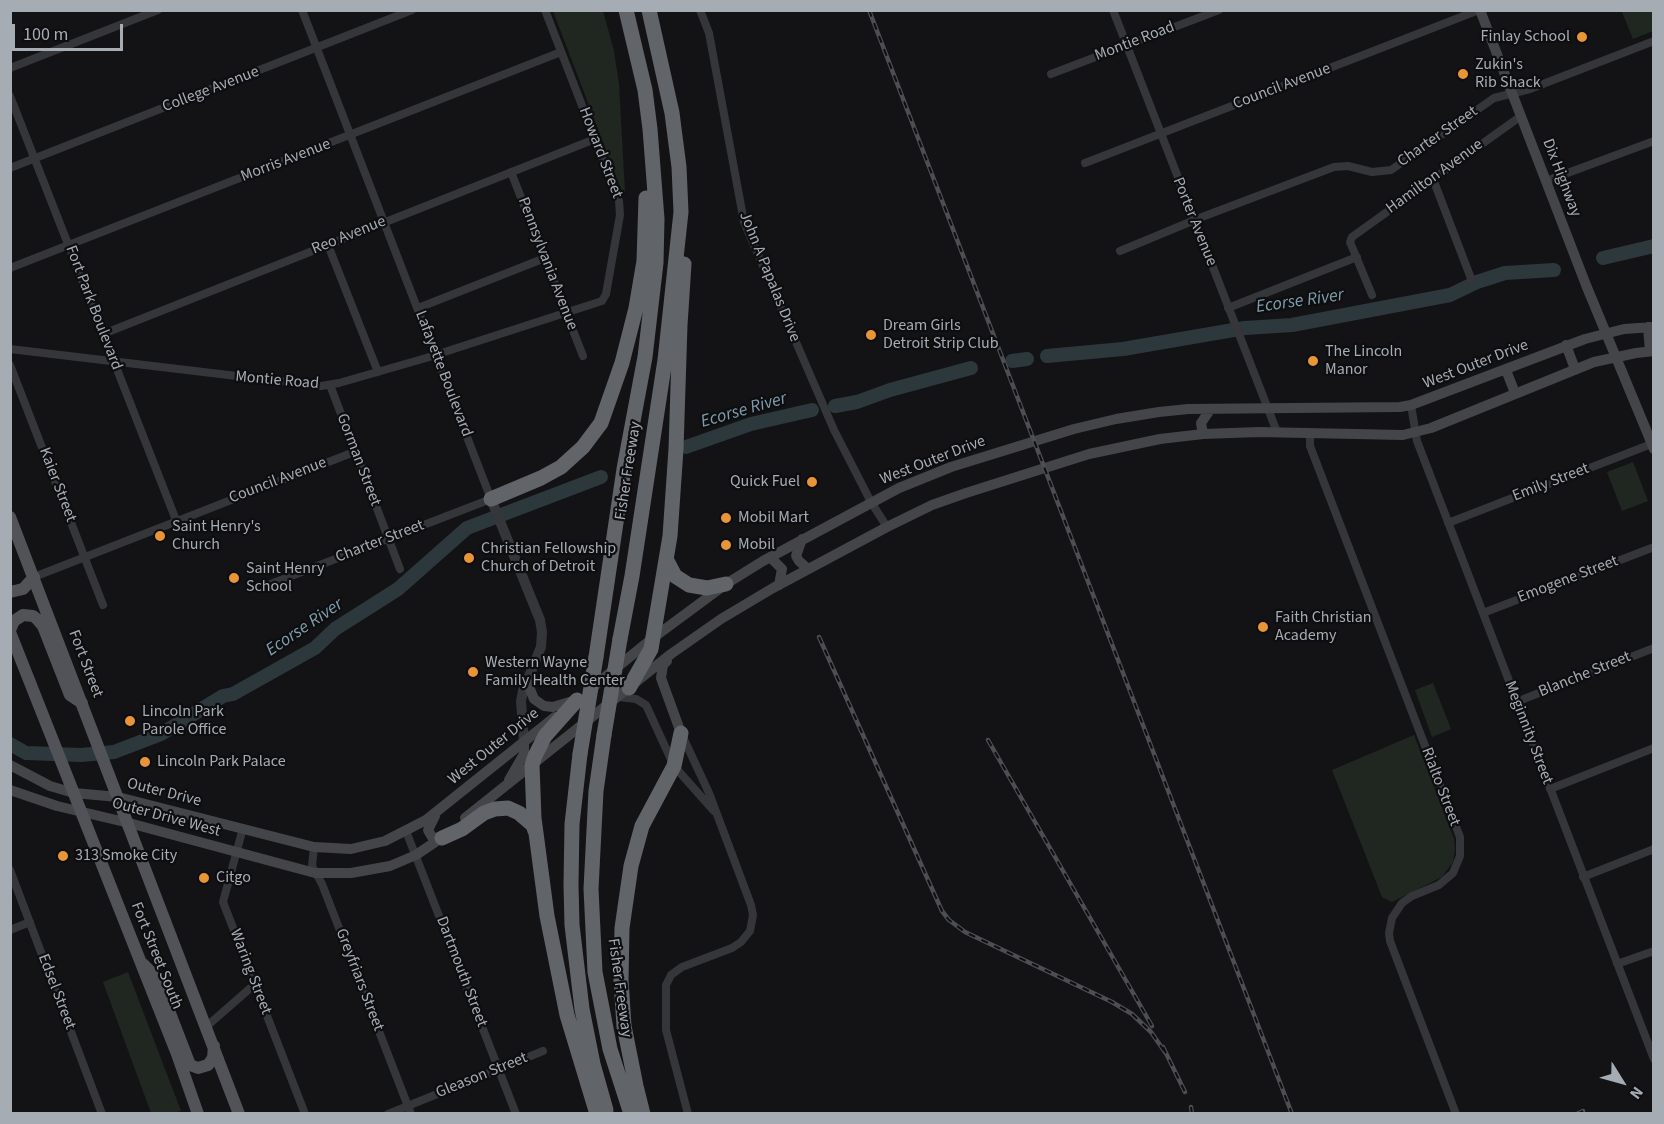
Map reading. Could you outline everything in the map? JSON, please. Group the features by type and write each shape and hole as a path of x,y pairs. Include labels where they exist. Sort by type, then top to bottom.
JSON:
{"highway":[{"name":"Fisher Freeway","path":"607,1113 593,1064 582,1009 572,925 572,824 580,754 624,469 636,414 653,300 657,219 652,141 645,90 626,10"},
{"name":"Fisher Freeway","path":"631,1113 610,1050 595,972 591,889 596,791 665,360 679,230 680,191 676,136 667,82 649,10"},
{"path":"496,510 572,459 594,434 606,411 628,341 641,278 646,217 642,114 645,90"},
{"path":"623,693 646,661 651,649 666,559 673,497 680,325 685,268 679,230"},
{"path":"666,559 675,576 689,585 707,588 726,584"},
{"path":"577,700 545,736 532,765 536,832 547,916 567,1015 597,1113"},
{"path":"643,1113 624,1026 621,981 622,928 631,866 642,826 674,766 681,733"},
{"path":"442,838 462,829 484,813 502,808 519,813 536,832"}],"main road":[{"name":"Dix Highway","path":"1479,10 1615,357 1653,445"},
{"name":"West Outer Drive","path":"314,847 340,849 364,847 385,841 406,831 439,811 652,638 726,584 770,557 871,502 951,467 1074,429 1159,412 1188,409 1412,405 1566,345 1624,329 1651,327"},
{"path":"315,873 351,873 375,869 416,855 442,838 671,654 721,619 778,585 887,526 932,506 1089,454 1151,441 1203,434 1277,432 1402,435 1416,432 1594,362 1652,351 1651,327"},
{"path":"1566,345 1575,369"},
{"path":"1506,370 1515,393"},
{"path":"1203,434 1201,423 1210,410"},
{"name":"Fort Street","path":"10,517 129,823"},
{"path":"803,539 796,556 808,569"},
{"path":"770,557 782,569 778,585"},
{"path":"10,592 22,589 34,577"},
{"path":"81,812 10,631 14,621 23,615 33,615 43,626 70,695 82,703"},
{"path":"671,654 663,665 661,678 681,733"},
{"path":"527,682 534,699 544,706 553,707 577,700"},
{"path":"506,786 524,754 524,741"},
{"name":"Outer Drive","path":"10,765 50,786 74,793 118,797 314,847"},
{"name":"Outer Drive West","path":"10,790 57,806 315,873"},
{"path":"439,811 428,830 432,837 442,838"},
{"name":"Fort Street South","path":"81,812 198,1113"},
{"name":"Fort Street South","path":"129,823 239,1113"},
{"path":"140,962 156,977 190,1065 198,1068 208,1065 214,1055 214,1044"}],"street":[{"path":"10,68 158,10"},
{"name":"Lafayette Boulevard","path":"302,10 540,620 541,647 521,701 524,741"},
{"name":"College Avenue","path":"10,168 412,10"},
{"name":"Howard Street","path":"545,10 620,208 606,294 603,300"},
{"name":"John A Papalas Drive","path":"700,10 709,33 744,222 834,430 871,502 887,526"},
{"name":"Porter Avenue","path":"1113,10 1277,432"},
{"name":"Montie Road","path":"1051,74 1220,10"},
{"name":"Council Avenue","path":"1085,163 1479,10"},
{"name":"Charter Street","path":"1120,251 1334,167 1348,166 1372,172 1391,170 1494,98 1512,94 1653,41"},
{"name":"Morris Avenue","path":"10,268 561,52"},
{"name":"Fort Park Boulevard","path":"10,96 176,520"},
{"name":"Hamilton Avenue","path":"1357,257 1351,239 1521,116"},
{"name":"Reo Avenue","path":"103,334 595,139"},
{"path":"1546,181 1653,141"},
{"name":"Pennsylvania Avenue","path":"511,172 583,356"},
{"path":"1433,179 1472,281"},
{"path":"328,244 378,372"},
{"path":"1228,308 1357,257 1372,295"},
{"path":"418,308 545,258"},
{"name":"Montie Road","path":"10,349 255,379 330,385 436,355 603,300"},
{"name":"Kaier Street","path":"10,365 103,605"},
{"name":"Gorman Street","path":"330,385 400,569"},
{"name":"Meginnity Street","path":"1412,405 1417,441 1653,1059"},
{"name":"Rialto Street","path":"1310,434 1310,446 1460,837 1460,856 1453,873 1439,885 1401,903 1392,918 1389,933 1390,941 1456,1113"},
{"name":"Emily Street","path":"1448,523 1653,445"},
{"name":"Council Avenue","path":"34,577 354,452"},
{"name":"Charter Street","path":"268,585 388,538 496,510"},
{"name":"Emogene Street","path":"1483,613 1653,547"},
{"name":"Blanche Street","path":"1516,702 1653,648"},
{"path":"623,693 646,705 674,766 718,816"},
{"path":"681,733 718,816 751,905 753,921 746,937 735,946 681,967 671,975 666,985 666,1030 688,1113"},
{"path":"1550,789 1653,748"},
{"name":"Waring Street","path":"243,828 223,902 305,1113"},
{"name":"Dartmouth Street","path":"406,831 516,1113"},
{"name":"Greyfriars Street","path":"314,847 312,866 322,884 410,1110"},
{"path":"1583,877 1653,849"},
{"name":"Edsel Street","path":"10,870 102,1113"},
{"path":"10,930 30,922"},
{"path":"1617,964 1653,951"},
{"path":"207,1026 255,984"},
{"name":"Gleason Street","path":"388,1113 410,1110 498,1068 543,1051"}],"shaded area":[{"path":"553,11 603,11 614,51 619,84 625,192 622,192"},
{"path":"1653,11 1653,31 1633,39 1622,12"},
{"path":"1633,462 1648,501 1622,511 1607,472"},
{"path":"1433,683 1451,729 1432,737 1415,690"},
{"path":"1414,735 1454,839 1455,850 1453,862 1442,877 1392,902 1382,897 1332,770"},
{"path":"128,972 181,1111 151,1113 103,982"}],"waterway":[{"name":"Ecorse River","path":"1603,258 1654,246"},
{"name":"Ecorse River","path":"1047,356 1123,349 1245,328 1292,325 1450,295 1477,282 1505,273 1554,270"},
{"name":"Ecorse River","path":"1012,361 1027,359"},
{"name":"Ecorse River","path":"835,406 857,402 890,390 971,368"},
{"name":"Ecorse River","path":"686,447 751,424 812,410"},
{"name":"Ecorse River","path":"10,744 26,753 81,755 114,752 161,734 223,696 233,694 315,648 335,629 398,589 467,528 601,477"}],"railway":[{"path":"869,10 1292,1114"},
{"path":"819,637 942,911 949,920 965,932 1112,1002 1132,1014 1151,1032 1167,1055"},
{"path":"988,740 1152,1026"},
{"path":"1163,1047 1185,1092"},
{"path":"1191,1107 1192,1114"},
{"path":"1577,1114 1583,1111"}],"place":[{"name":"Finlay School","path":"1582,37"},
{"name":"Zukin's Rib Shack","path":"1463,74"},
{"name":"Dream Girls Detroit Strip Club","path":"871,335"},
{"name":"The Lincoln Manor","path":"1313,361"},
{"name":"Quick Fuel","path":"812,482"},
{"name":"Mobil Mart","path":"726,518"},
{"name":"Saint Henry's Church","path":"160,536"},
{"name":"Mobil","path":"726,545"},
{"name":"Christian Fellowship Church of Detroit","path":"469,558"},
{"name":"Saint Henry School","path":"234,578"},
{"name":"Faith Christian Academy","path":"1263,627"},
{"name":"Western Wayne Family Health Center","path":"473,672"},
{"name":"Lincoln Park Parole Office","path":"130,721"},
{"name":"Lincoln Park Palace","path":"145,762"},
{"name":"313 Smoke City","path":"63,856"},
{"name":"Citgo","path":"204,878"}]}
